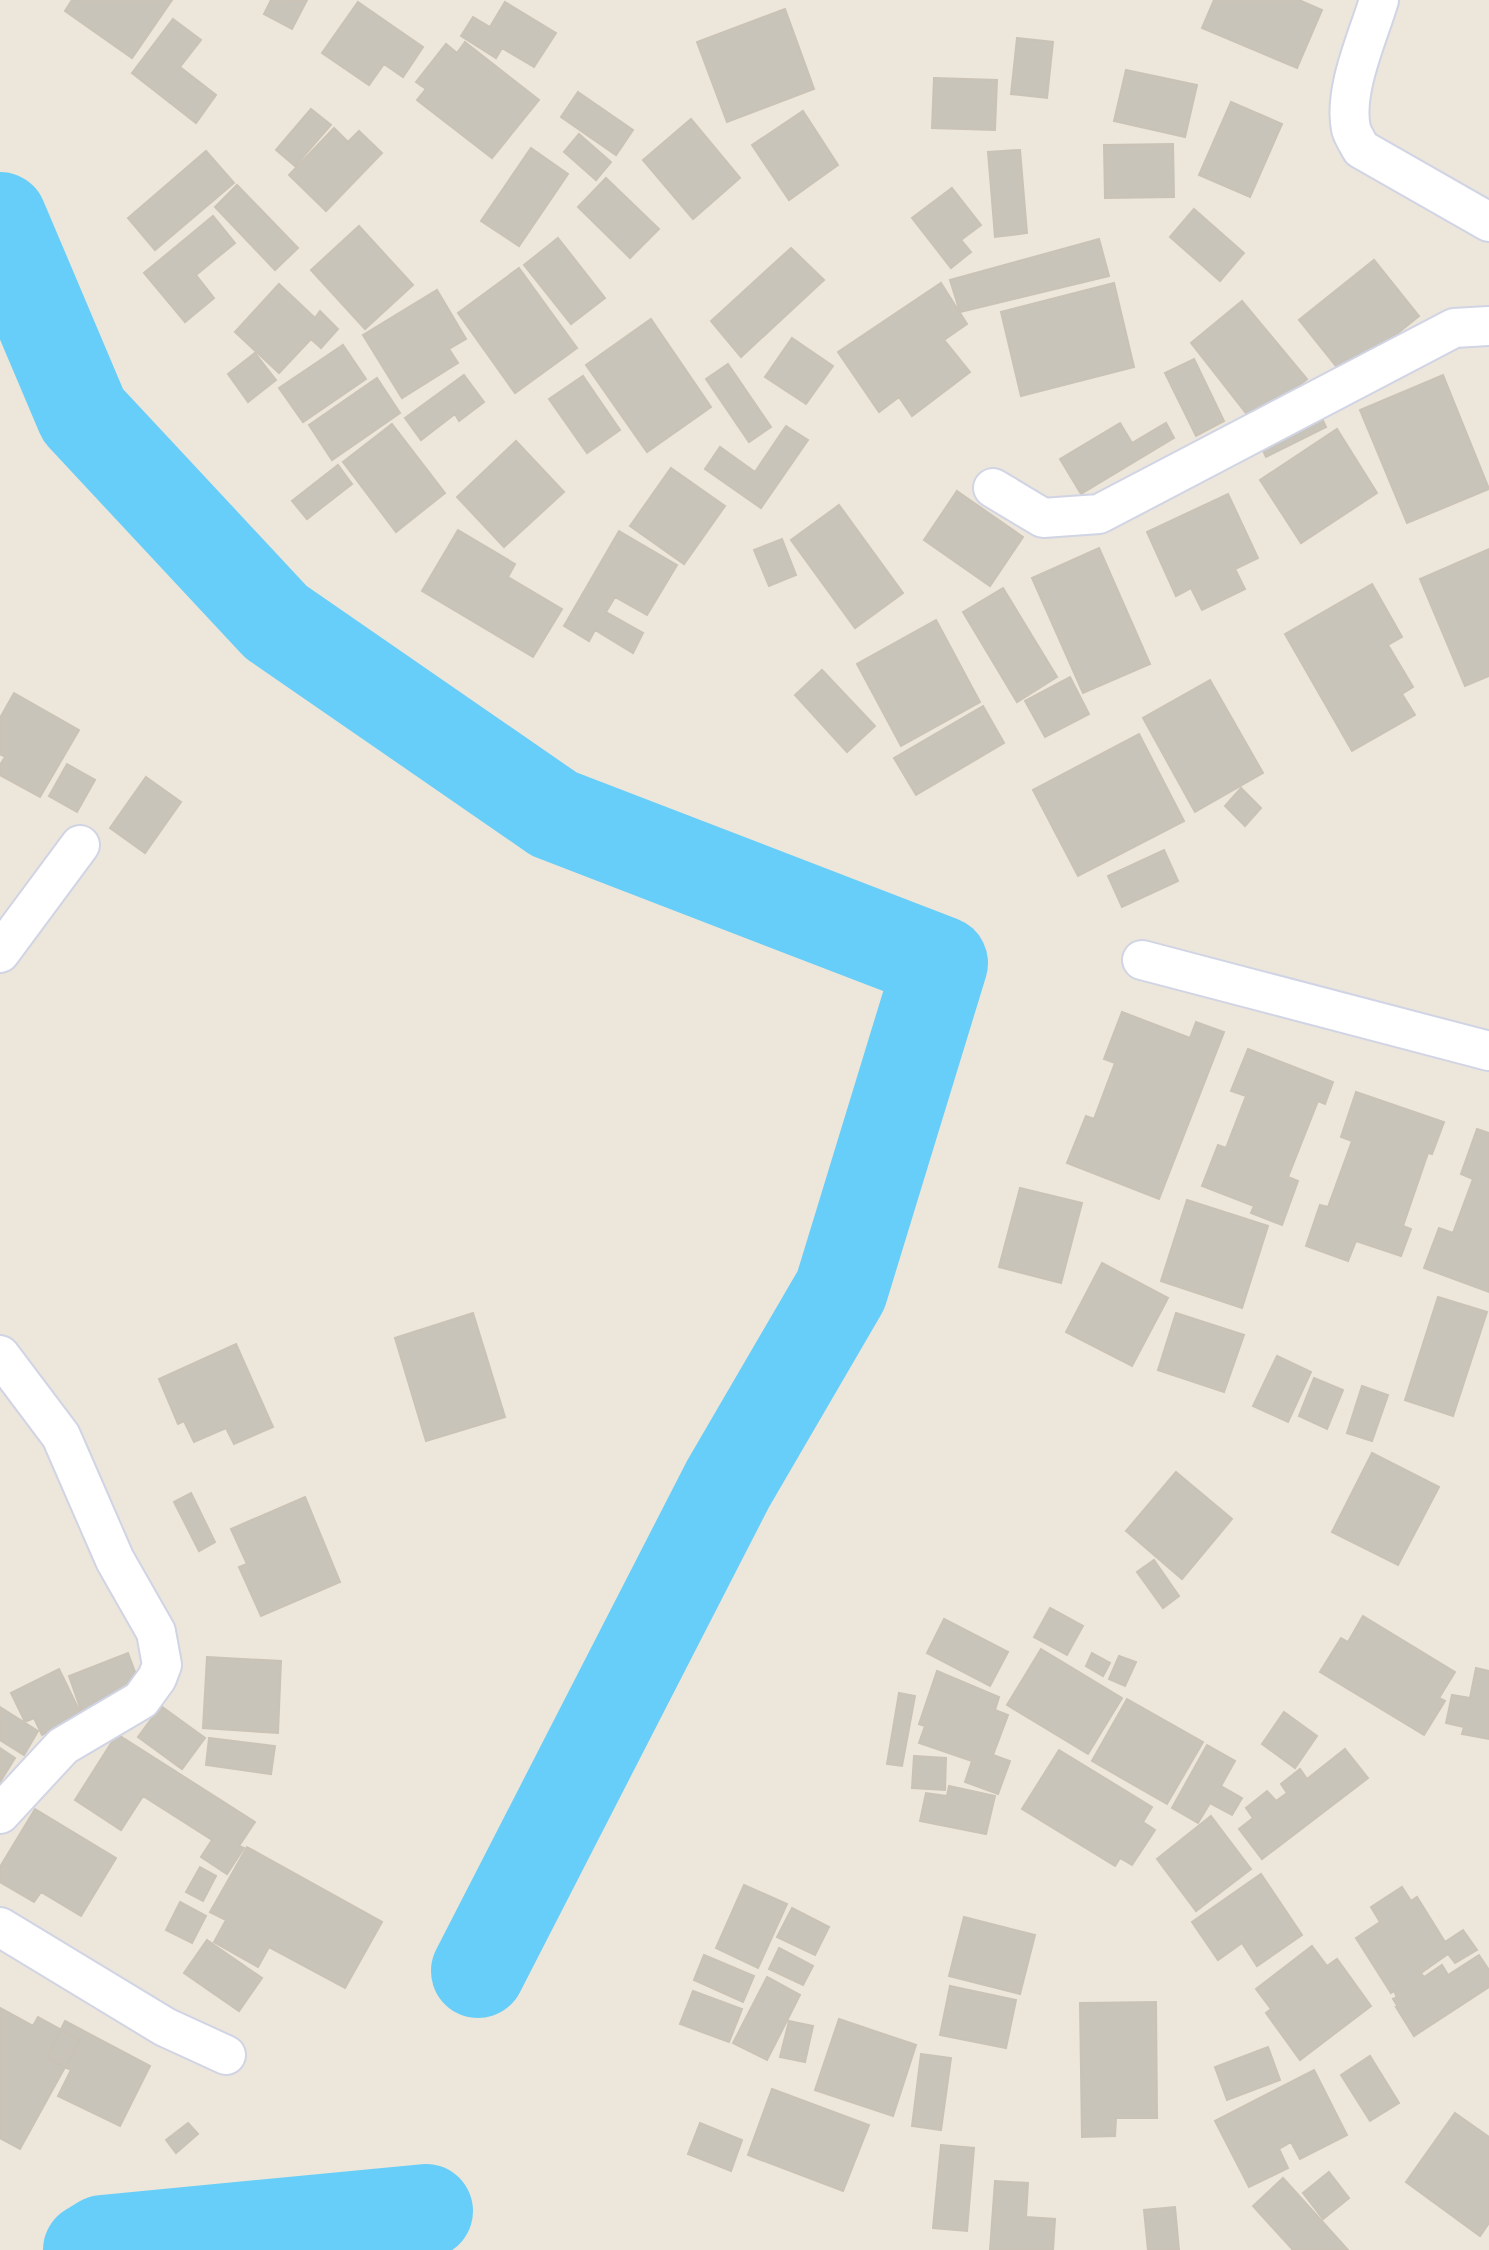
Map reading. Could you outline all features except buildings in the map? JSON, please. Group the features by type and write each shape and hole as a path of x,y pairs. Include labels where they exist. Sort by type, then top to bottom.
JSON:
{"street":[{"path":"1379,0 1354,82 1349,112 1352,132 1361,149 1489,222"},
{"path":"993,488 1043,518 1100,514 1454,328 1489,326"},
{"path":"0,953 80,845"},
{"path":"1142,960 1489,1051"},
{"path":"0,1355 61,1436 115,1560 156,1632 162,1665 157,1678 141,1700 64,1746 0,1814"},
{"path":"0,1927 165,2027 226,2054"}],"waterway":[{"path":"0,219 83,415 276,622 554,814 941,963 841,1290 728,1484 478,1971"},
{"path":"90,2250 103,2242 426,2211"}]}
